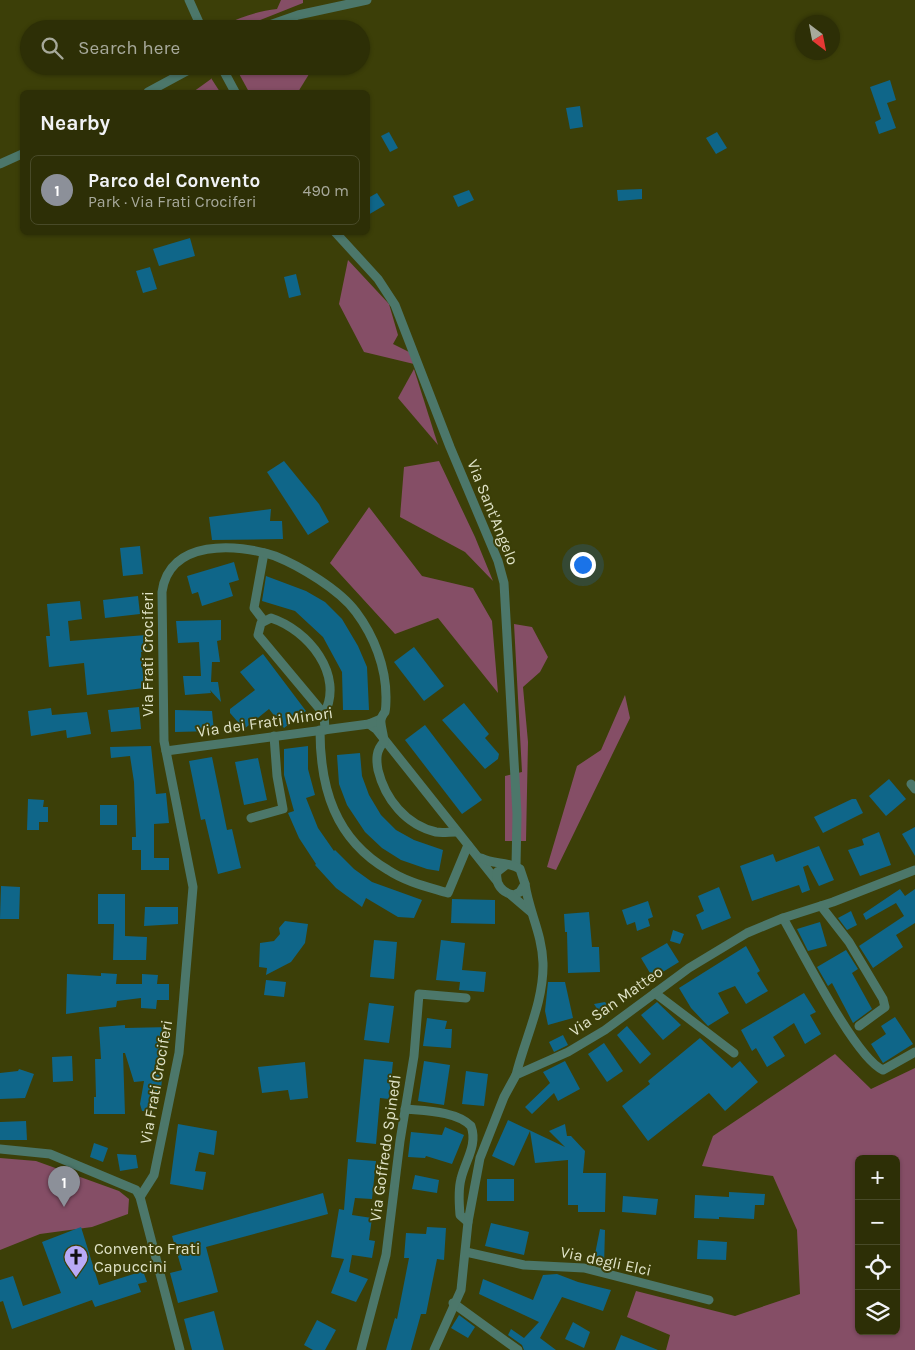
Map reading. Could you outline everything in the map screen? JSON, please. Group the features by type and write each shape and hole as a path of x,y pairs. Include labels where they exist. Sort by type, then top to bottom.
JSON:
{"street":[{"path":"189,0 198,20"},
{"path":"284,20 366,0"},
{"path":"152,90 179,75"},
{"path":"226,75 234,90"},
{"path":"0,164 20,155"},
{"name":"Via Sant'Angelo","path":"339,235 378,279 395,305 450,447 498,561 504,583 517,814 516,866 523,873 529,903 536,921 543,963 541,988 535,1015 516,1075"},
{"name":"Via Frati Crociferi","path":"140,1197 154,1175 179,1053 193,887 162,723 162,592 166,576 178,561 204,549 230,548 264,553 281,559 334,590 356,611 374,641 383,670 386,696 385,712 381,719 384,742"},
{"path":"264,553 254,608 264,622"},
{"path":"324,714 261,639 258,634 259,628 264,622 272,618 298,631 312,645 322,660 330,690 329,704 324,714 322,730 322,770 330,803 356,844 370,858 404,878 448,893 468,846"},
{"name":"Via dei Frati Minori","path":"166,751 368,724 381,719"},
{"path":"368,724 502,889 526,907 536,921"},
{"path":"251,818 283,809 277,776 274,736"},
{"path":"384,742 378,747 377,755 380,778 382,785 401,813 427,829 438,832 456,832"},
{"path":"476,856 494,864 516,866"},
{"path":"496,880 497,872 506,865"},
{"name":"Via San Matteo","path":"516,1075 584,1043 734,940 782,918 822,906 915,870"},
{"path":"510,895 520,892 525,884"},
{"path":"822,906 848,942 883,999 885,1007 858,1026"},
{"path":"782,918 852,1038 875,1067 883,1070 915,1052"},
{"path":"655,993 734,1053"},
{"name":"Via Goffredo Spinedi","path":"361,1350 386,1255 405,1109 414,1056 420,994 466,998"},
{"path":"434,1350 453,1303 461,1290 468,1222 483,1148 504,1097 516,1075"},
{"path":"405,1109 426,1111 460,1119 471,1126 474,1139 461,1179 459,1206 460,1215 468,1222"},
{"path":"0,1149 38,1151 59,1157 136,1190 140,1197 180,1350"},
{"name":"Via degli Elci","path":"466,1252 524,1264 584,1268 709,1300"},
{"path":"453,1303 518,1350"}],"shaded area":[{"path":"281,0 303,0 303,3 260,20 235,20 256,13 277,9"},
{"path":"240,75 308,75 299,90 248,90"},
{"path":"211,79 219,90 196,90"},
{"path":"348,260 389,304 398,335 393,344 409,352 414,364 364,352 339,304"},
{"path":"414,369 438,445 398,398"},
{"path":"439,461 475,537 493,581 465,552 400,517 404,467"},
{"path":"369,507 422,576 473,588 492,621 498,693 438,618 395,634 330,563"},
{"path":"514,624 532,627 548,657 540,672 523,687 528,742 526,841 505,841 505,776 522,772"},
{"path":"625,695 630,718 556,870 547,867 577,766 601,750"},
{"path":"835,1054 871,1089 915,1068 915,1350 666,1350 670,1335 627,1317 636,1291 735,1316 800,1294 797,1230 773,1176 702,1166 713,1136"},
{"path":"0,1158 36,1161 119,1191 129,1199 128,1214 92,1227 40,1234 0,1250"}],"building":[{"path":"890,80 896,100 887,103 896,128 879,134 875,122 881,119 870,87"},
{"path":"580,106 583,127 570,129 566,108"},
{"path":"389,132 398,148 390,152 381,136"},
{"path":"717,132 727,148 716,154 706,138"},
{"path":"642,189 642,199 618,201 617,190"},
{"path":"469,190 474,200 458,207 453,196"},
{"path":"377,193 385,205 370,214 370,197"},
{"path":"190,238 195,256 159,266 153,249"},
{"path":"150,267 157,289 143,293 136,271"},
{"path":"296,274 301,295 289,298 284,277"},
{"path":"284,461 319,504 329,522 308,535 267,472"},
{"path":"271,509 270,521 282,521 283,539 212,540 209,517"},
{"path":"140,546 143,574 123,576 120,548"},
{"path":"234,562 239,580 229,583 233,596 202,606 198,592 192,594 187,576"},
{"path":"266,576 306,591 325,602 342,619 358,646 367,667 369,710 343,710 342,672 323,637 295,611 262,601"},
{"path":"138,596 140,614 105,618 103,600"},
{"path":"80,601 82,619 68,621 70,641 146,635 147,651 141,652 144,688 87,695 84,663 49,667 46,636 50,636 47,604"},
{"path":"221,620 221,640 217,641 220,662 212,662 211,682 218,682 221,702 210,690 211,693 185,695 183,676 201,676 199,642 178,643 176,621"},
{"path":"414,647 444,686 424,701 394,662"},
{"path":"263,654 306,711 284,728 269,709 244,729 230,713 230,709 255,690 240,672"},
{"path":"464,703 489,734 485,738 499,754 498,759 485,769 442,720"},
{"path":"139,707 141,729 111,732 108,710"},
{"path":"51,708 52,715 87,712 91,734 67,738 66,730 31,736 28,711"},
{"path":"175,710 212,711 214,731 175,732"},
{"path":"425,725 482,800 462,814 405,740"},
{"path":"151,746 156,794 166,793 169,823 154,824 154,858 169,858 169,870 141,870 141,850 132,850 132,837 136,837 134,782 130,756 111,758 110,747"},
{"path":"308,746 308,769 315,795 306,798 318,828 334,851 372,882 422,900 414,918 398,917 366,898 362,907 336,888 315,865 299,838 288,813 294,811 284,775 284,749"},
{"path":"360,753 362,776 369,795 381,815 396,830 414,840 443,850 439,871 401,860 382,848 365,832 347,805 339,784 337,755"},
{"path":"212,757 227,830 232,829 241,868 218,874 205,819 201,820 189,761"},
{"path":"258,758 267,800 244,805 235,762"},
{"path":"889,779 906,799 886,816 869,796"},
{"path":"28,799 44,800 43,807 48,807 48,822 39,822 39,830 27,830"},
{"path":"852,799 856,799 863,813 823,833 814,817"},
{"path":"100,805 117,805 117,825 100,825"},
{"path":"915,827 915,856 902,834"},
{"path":"879,832 891,865 860,876 848,850 864,845 862,839"},
{"path":"819,846 834,880 819,886 808,865 803,867 810,890 802,893 799,885 752,901 740,866 773,854 776,862"},
{"path":"1,886 20,887 19,919 0,919"},
{"path":"719,887 731,918 702,930 696,915 704,911 698,896"},
{"path":"900,889 905,896 915,889 915,923 896,935 903,947 873,968 859,946 904,916 896,903 866,920 863,914"},
{"path":"98,894 125,894 125,936 147,937 146,960 113,960 114,924 98,924"},
{"path":"452,899 495,900 495,924 451,923"},
{"path":"648,901 653,917 648,919 650,926 637,931 635,922 627,925 622,910"},
{"path":"145,907 178,907 178,924 144,926"},
{"path":"851,911 857,925 847,930 838,918"},
{"path":"589,912 592,947 599,947 600,972 568,973 567,932 565,932 564,914"},
{"path":"285,921 308,924 305,943 291,962 266,975 267,968 259,967 260,943 274,941 280,934 279,928"},
{"path":"820,922 827,946 808,951 797,929"},
{"path":"673,930 684,934 680,944 670,941"},
{"path":"374,940 397,942 394,979 370,977"},
{"path":"441,940 465,943 462,970 486,972 484,992 459,990 460,982 436,980"},
{"path":"667,943 679,962 653,978 641,958"},
{"path":"746,946 760,971 757,973 768,991 746,1004 735,986 718,993 729,1013 708,1026 691,1008 679,988"},
{"path":"846,950 858,969 852,973 872,1009 853,1023 832,983 828,986 817,967"},
{"path":"101,973 117,974 116,984 142,984 142,974 158,975 157,984 169,984 169,1000 157,1000 156,1009 141,1008 141,998 117,1001 116,1007 66,1014 67,974 101,976"},
{"path":"266,980 286,982 284,997 264,995"},
{"path":"548,982 565,982 573,1018 548,1025 545,1011"},
{"path":"804,993 816,1012 810,1015 821,1034 805,1044 794,1023 773,1037 785,1056 767,1067 756,1048 752,1051 741,1030"},
{"path":"605,1002 612,1012 603,1018 594,1004"},
{"path":"657,1002 681,1025 663,1040 641,1015"},
{"path":"369,1003 394,1006 389,1043 364,1040"},
{"path":"895,1017 913,1044 883,1063 871,1044 886,1034 881,1026"},
{"path":"427,1018 447,1021 445,1029 452,1029 451,1048 423,1046"},
{"path":"125,1025 125,1028 170,1027 170,1044 165,1044 161,1090 157,1105 153,1112 142,1111 140,1104 144,1081 134,1082 125,1053 123,1053 125,1114 94,1114 94,1097 96,1097 95,1059 101,1059 99,1027"},
{"path":"627,1026 651,1054 640,1064 617,1035"},
{"path":"563,1035 568,1045 554,1052 549,1042"},
{"path":"700,1038 732,1068 740,1061 758,1082 725,1111 709,1093 648,1141 622,1106 650,1084 648,1081"},
{"path":"604,1043 623,1071 607,1082 588,1054"},
{"path":"72,1056 73,1081 53,1082 52,1057"},
{"path":"364,1059 393,1062 389,1099 380,1098 376,1144 356,1142"},
{"path":"424,1061 450,1065 444,1105 418,1101"},
{"path":"565,1061 580,1089 558,1101 554,1093 532,1114 525,1107 550,1083 543,1072"},
{"path":"305,1062 308,1098 290,1100 288,1090 262,1093 258,1067"},
{"path":"19,1069 34,1074 25,1098 0,1099 0,1073 18,1071"},
{"path":"466,1071 488,1074 484,1106 462,1104"},
{"path":"508,1120 565,1147 549,1131 565,1124 567,1136 571,1136 585,1151 583,1173 606,1173 605,1212 578,1212 578,1205 568,1205 568,1160 535,1163 530,1131 514,1166 492,1156"},
{"path":"26,1121 27,1140 0,1140 0,1122"},
{"path":"178,1124 217,1131 214,1155 199,1152 195,1171 206,1172 203,1190 170,1184"},
{"path":"445,1127 464,1135 452,1164 426,1156 425,1158 408,1157 411,1132 442,1135"},
{"path":"94,1143 108,1148 103,1162 90,1157"},
{"path":"117,1154 136,1155 138,1168 120,1171"},
{"path":"348,1159 376,1161 372,1199 355,1198 352,1215 372,1218 369,1240 375,1241 372,1258 352,1255 349,1272 368,1279 356,1302 331,1293 344,1259 331,1257 339,1209 344,1210"},
{"path":"415,1175 439,1180 437,1193 412,1189"},
{"path":"487,1179 514,1179 514,1201 487,1201"},
{"path":"729,1192 765,1194 764,1205 755,1205 754,1219 694,1218 695,1195 729,1197"},
{"path":"323,1193 328,1214 206,1247 218,1292 178,1303 170,1273 182,1270 172,1236"},
{"path":"623,1196 658,1199 656,1215 622,1212"},
{"path":"491,1223 529,1232 524,1255 485,1246"},
{"name":"Convento Frati Capuccini","path":"81,1227 99,1285 143,1271 147,1282 138,1284 141,1292 95,1307 92,1300 12,1329 3,1301 0,1302 0,1280 13,1276 23,1306 61,1293 42,1242"},
{"path":"427,1227 446,1228 444,1260 437,1259 426,1314 421,1314 411,1350 386,1350 395,1318 397,1319 409,1258 404,1258 406,1233 426,1234"},
{"path":"600,1229 605,1230 604,1266 593,1264"},
{"path":"698,1240 727,1242 726,1260 697,1259"},
{"path":"557,1274 578,1282 611,1290 603,1311 562,1297 540,1338 556,1350 524,1350 522,1345 508,1335 511,1329 524,1338 539,1322 479,1294 483,1279 533,1300 543,1275"},
{"path":"214,1311 224,1350 192,1350 184,1319"},
{"path":"459,1315 475,1327 468,1338 451,1328"},
{"path":"317,1320 336,1330 325,1350 313,1350 304,1345"},
{"path":"573,1322 590,1332 584,1348 565,1339"},
{"path":"621,1335 658,1350 615,1350"}],"place":[{"name":"Parco del Convento","path":"64,1207"},
{"name":"Convento Frati Capuccini","path":"76,1278"}]}
